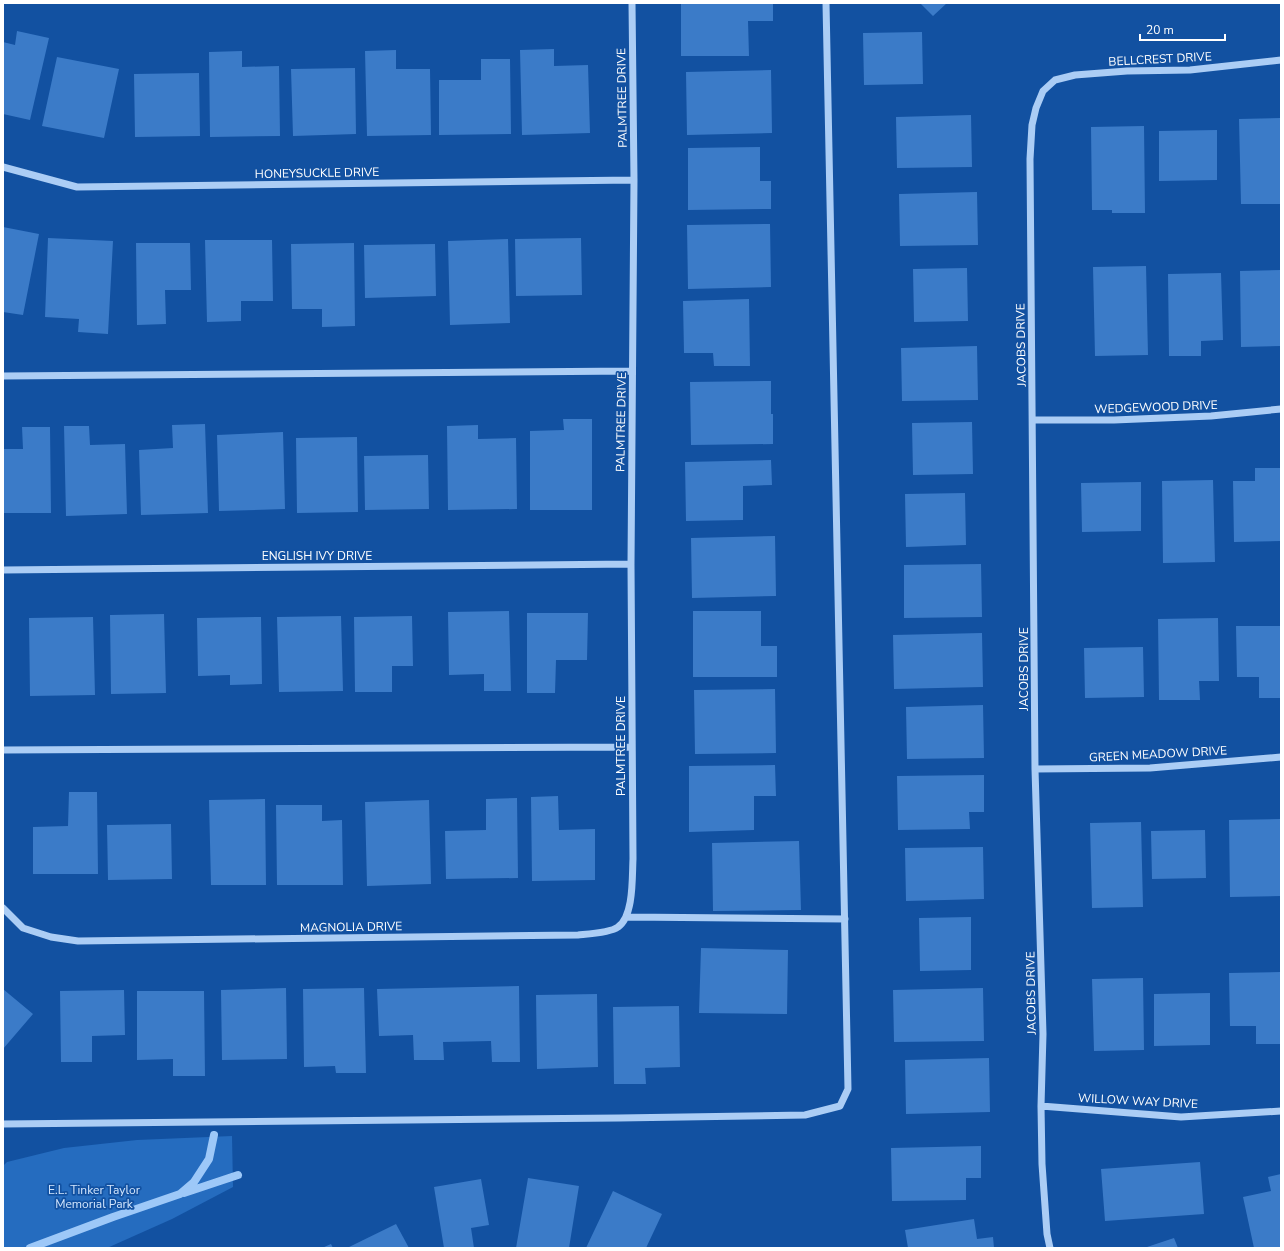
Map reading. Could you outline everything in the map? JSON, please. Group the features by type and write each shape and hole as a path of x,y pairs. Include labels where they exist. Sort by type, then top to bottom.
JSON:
{"street":[{"name":"PALMTREE DRIVE","path":"626,917 630,898 633,859 631,564 634,180 632,3"},
{"path":"3,1124 805,1115 840,1106 848,1089 826,3"},
{"name":"BELLCREST DRIVE","path":"1043,90 1055,80 1075,75 1127,71 1190,70 1281,60"},
{"name":"JACOBS DRIVE","path":"1043,90 1032,124 1030,159 1036,769 1043,1034 1041,1106 1042,1164 1047,1234 1050,1248"},
{"name":"HONEYSUCKLE DRIVE","path":"3,167 78,187 634,180"},
{"path":"3,376 632,370"},
{"name":"WEDGEWOOD DRIVE","path":"1032,420 1114,420 1211,416 1281,409"},
{"name":"ENGLISH IVY DRIVE","path":"3,570 631,564"},
{"path":"3,750 632,747"},
{"name":"GREEN MEADOW DRIVE","path":"1036,769 1150,768 1281,757"},
{"name":"MAGNOLIA DRIVE","path":"3,908 23,928 51,937 78,941 578,935 602,932 618,927 626,917"},
{"path":"626,917 845,920"},
{"name":"WILLOW WAY DRIVE","path":"1041,1106 1180,1117 1281,1111"}],"green space":[{"name":"E.L. Tinker Taylor Memorial Park","path":"232,1136 233,1187 172,1219 107,1248 3,1248 3,1166 7,1162 64,1148 137,1140"}],"building":[{"path":"681,3 773,3 773,21 748,21 749,56 681,56"},
{"path":"920,3 947,3 933,16"},
{"path":"17,31 49,38 30,120 3,114 3,42 15,45"},
{"path":"922,32 923,84 864,85 863,33"},
{"path":"554,49 554,66 588,65 590,133 522,135 520,50"},
{"path":"396,50 396,69 430,69 431,135 367,136 365,51"},
{"path":"242,51 242,67 279,66 280,136 210,137 209,52"},
{"path":"57,57 119,69 104,138 42,126"},
{"path":"481,59 510,59 511,134 439,135 439,80 481,80"},
{"path":"355,68 356,134 293,136 291,69"},
{"path":"771,70 772,133 687,135 686,72"},
{"path":"199,73 200,136 135,137 134,74"},
{"path":"971,115 972,167 897,168 896,117"},
{"path":"1281,118 1281,204 1241,204 1239,119"},
{"path":"1144,126 1145,213 1112,213 1112,210 1092,210 1091,127"},
{"path":"1217,130 1217,180 1159,181 1159,131"},
{"path":"760,147 760,181 771,181 771,209 688,210 688,148"},
{"path":"977,192 978,245 900,246 899,194"},
{"path":"770,224 771,287 688,289 687,225"},
{"path":"3,227 39,234 23,315 3,312"},
{"path":"48,238 113,241 108,334 78,332 79,319 45,317"},
{"path":"581,238 582,295 516,296 515,239"},
{"path":"508,239 510,323 450,325 448,241"},
{"path":"205,240 272,240 273,301 241,301 241,321 207,322"},
{"path":"136,243 190,243 191,290 165,290 166,324 137,325"},
{"path":"354,243 355,326 322,327 322,309 292,309 291,244"},
{"path":"435,244 436,296 365,298 364,245"},
{"path":"1146,266 1148,355 1095,356 1093,267"},
{"path":"967,268 968,321 914,322 913,269"},
{"path":"1281,270 1281,346 1241,347 1240,271"},
{"path":"1221,273 1223,340 1201,341 1201,356 1169,356 1168,274"},
{"path":"749,299 750,366 714,366 713,353 684,353 683,301"},
{"path":"977,346 978,400 902,401 901,348"},
{"path":"771,381 773,444 691,445 690,382"},
{"path":"563,419 592,419 592,510 530,510 530,431 564,430"},
{"path":"972,422 973,474 913,475 912,423"},
{"path":"205,424 208,513 141,515 139,450 173,448 172,425"},
{"path":"478,425 478,439 516,438 517,509 448,510 447,426"},
{"path":"64,426 89,426 90,445 125,444 127,514 66,516"},
{"path":"22,427 50,427 51,513 3,513 3,449 23,449"},
{"path":"283,432 285,509 219,511 217,435"},
{"path":"357,437 358,512 297,513 296,438"},
{"path":"428,455 429,509 365,510 364,456"},
{"path":"771,460 772,485 743,486 743,520 686,521 685,462"},
{"path":"1255,468 1281,468 1281,541 1234,542 1233,481 1255,481"},
{"path":"1213,480 1215,562 1163,563 1162,481"},
{"path":"1141,482 1141,531 1082,532 1081,483"},
{"path":"965,493 966,545 906,547 905,494"},
{"path":"775,536 776,596 692,598 691,538"},
{"path":"981,564 982,617 904,618 904,565"},
{"path":"509,611 511,691 484,691 484,674 449,675 448,612"},
{"path":"693,611 761,611 761,646 777,646 777,677 693,677"},
{"path":"527,613 588,613 587,660 556,660 555,693 527,693"},
{"path":"164,614 166,693 111,694 110,615"},
{"path":"341,616 343,691 279,692 277,617"},
{"path":"412,616 413,666 392,666 392,692 355,692 354,617"},
{"path":"93,617 95,695 30,696 29,618"},
{"path":"261,617 262,684 230,685 230,675 198,676 197,618"},
{"path":"1218,618 1219,681 1199,681 1200,700 1159,700 1158,619"},
{"path":"1236,626 1281,626 1281,698 1259,698 1259,677 1237,677"},
{"path":"982,633 983,687 894,689 893,635"},
{"path":"1143,647 1144,697 1085,698 1084,648"},
{"path":"775,689 776,753 695,754 694,690"},
{"path":"983,705 984,758 907,759 906,707"},
{"path":"775,765 776,796 754,796 754,830 689,832 689,766"},
{"path":"984,775 984,812 969,812 970,829 898,830 897,776"},
{"path":"69,792 97,792 98,874 33,874 33,827 68,826"},
{"path":"558,796 559,830 595,829 595,880 532,881 531,797"},
{"path":"517,798 518,878 446,879 445,831 486,830 486,799"},
{"path":"265,799 266,885 211,885 209,800"},
{"path":"429,800 431,884 367,886 365,802"},
{"path":"276,805 322,805 322,821 342,820 343,885 277,885"},
{"path":"1281,819 1281,896 1230,897 1229,820"},
{"path":"1141,822 1143,907 1092,908 1090,823"},
{"path":"171,824 172,879 108,880 107,825"},
{"path":"1205,830 1206,878 1152,879 1151,831"},
{"path":"799,841 801,910 713,911 712,843"},
{"path":"983,847 984,899 906,901 905,848"},
{"path":"971,917 971,970 920,971 919,918"},
{"path":"701,948 788,950 787,1014 699,1013"},
{"path":"1281,972 1281,1044 1256,1044 1256,1026 1230,1026 1229,973"},
{"path":"1143,978 1144,1050 1094,1051 1092,979"},
{"path":"519,986 520,1062 492,1062 491,1041 443,1042 444,1060 414,1060 413,1035 379,1036 377,989"},
{"path":"286,988 287,1059 222,1060 221,990"},
{"path":"364,988 366,1073 336,1073 335,1066 304,1067 303,989"},
{"path":"983,988 984,1041 894,1042 893,990"},
{"path":"3,989 33,1014 3,1049"},
{"path":"124,990 125,1035 92,1036 92,1062 61,1062 60,991"},
{"path":"137,991 204,991 205,1076 173,1076 173,1059 137,1060"},
{"path":"1210,993 1210,1045 1154,1046 1154,994"},
{"path":"597,994 598,1067 537,1069 536,995"},
{"path":"679,1006 680,1067 645,1068 646,1084 614,1084 613,1007"},
{"path":"989,1058 990,1112 906,1114 905,1060"},
{"path":"981,1146 981,1178 966,1178 966,1200 892,1201 891,1148"},
{"path":"1200,1162 1204,1214 1105,1221 1101,1169"},
{"path":"1281,1174 1281,1248 1254,1248 1243,1197 1271,1191 1268,1177"},
{"path":"528,1178 579,1186 569,1248 516,1248"},
{"path":"481,1179 489,1225 471,1228 474,1248 444,1248 434,1187"},
{"path":"613,1191 662,1214 646,1248 586,1248"},
{"path":"974,1219 977,1239 993,1237 994,1248 908,1248 905,1230"},
{"path":"396,1224 409,1248 347,1248"},
{"path":"1174,1238 1178,1248 1144,1248"},
{"path":"331,1244 333,1248 322,1248"}],"waterway":[{"path":"30,1248 180,1194 194,1182 209,1159 214,1135"},
{"path":"184,1193 238,1175"}]}
